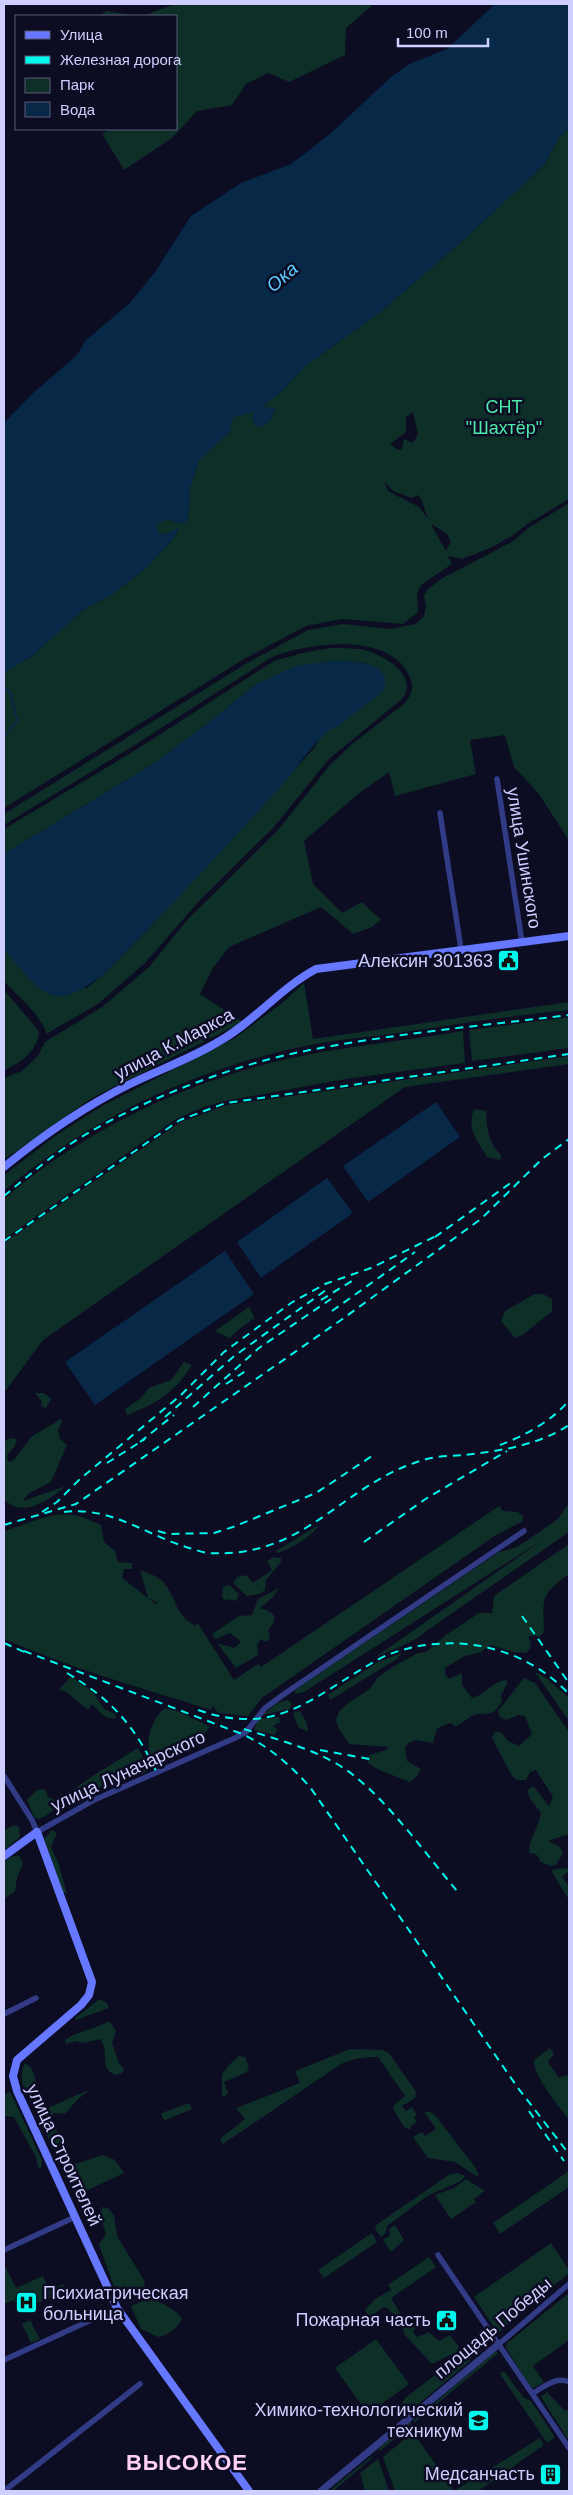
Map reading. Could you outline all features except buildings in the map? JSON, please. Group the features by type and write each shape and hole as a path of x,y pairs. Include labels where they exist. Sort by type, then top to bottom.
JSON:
{"main road":[{"name":"улица К.Маркса","path":"4,1167 89,1106 224,1038 245,1025 282,991 316,969 569,936"},
{"name":"улица Луначарского","path":"4,1856 37,1832"},
{"name":"улица Строителей","path":"37,1832 91,1975 92,1987 81,2006 17,2060 13,2076 17,2091 118,2308 249,2491"}],"street":[{"name":"улица Ушинского","path":"497,779 522,942"},
{"path":"440,813 461,949"},
{"name":"улица Луначарского","path":"37,1832 94,1800 242,1734 272,1702 524,1531"},
{"name":"улица Строителей","path":"4,1776 32,1820 37,1832"},
{"path":"4,2014 36,1998"},
{"path":"4,2250 76,2217"},
{"path":"438,2255 569,2448"},
{"name":"площадь Победы","path":"321,2491 569,2284"},
{"path":"4,2360 118,2308"},
{"path":"533,2393 552,2382 559,2380 569,2382"},
{"path":"4,2491 140,2384"}],"green space":[{"path":"175,4 374,4 346,28 345,55 289,82 268,73 246,84 232,105 197,111 172,138 124,170 102,134 108,130 178,130 178,15 146,15"},
{"path":"107,11 132,15 100,15"},
{"name":"СНТ \"Шахтёр\"","path":"569,129 569,499 490,548 462,559 448,556 452,564 421,585 417,594 418,612 403,624 342,619 306,626 244,659 4,808 4,673 32,656 84,609 111,595 145,569 174,538 179,528 166,534 159,534 156,525 166,519 183,524 188,519 190,489 199,459 230,432 232,417 255,411 255,425 264,426 271,419 274,408 261,408 284,389 304,367 380,312 459,244 544,165 559,137","holes":["413,412 418,434 413,443 404,439 402,449 398,450 390,444 406,432 406,417","384,481 393,491 412,498 418,495 428,519 419,507 388,491","431,524 447,534 451,542 446,550 447,553"]},
{"path":"569,503 569,841 539,794 514,767 505,735 470,740 476,774 395,796 389,772 358,794 304,841 313,884 342,913 362,902 381,920 372,927 353,934 321,907 229,947 213,968 200,994 243,1022 92,1098 4,1160 4,1078 22,1071 38,1056 45,1042 102,1007 149,967 187,920 278,830 330,765 352,744 405,703 412,689 411,679 399,661 384,652 366,646 326,645 287,652 272,657 130,748 4,825 4,814 247,663 308,630 343,624 389,629 416,624 424,616 426,606 424,596 427,590 441,579 515,540 528,528"},
{"path":"331,648 368,651 396,666 406,681 406,690 402,699 329,759 274,827 201,899 145,963 98,1004 46,1034 35,1014 4,981 4,949 31,980 87,988 104,974 145,932 314,748 322,735 332,727 366,663 332,661 255,685 211,721 153,764 4,854 4,829 134,751 274,661 306,652"},
{"path":"304,983 313,1039 569,1002 569,1010 325,1042 257,1058 218,1070 141,1102 105,1121 69,1142 4,1191 4,1175 55,1136 102,1106 235,1038 282,1003"},
{"path":"4,990 39,1031 36,1045 28,1055 4,1070"},
{"path":"569,1017 569,1048 472,1061 469,1030"},
{"path":"463,1031 465,1063 346,1079 225,1101 204,1107 176,1119 4,1239 4,1199 35,1174 101,1131 173,1095 249,1069 287,1059"},
{"path":"569,1056 569,1064 405,1087 43,1340 4,1393 4,1243 181,1122 227,1105"},
{"path":"474,1109 486,1111 489,1135 493,1145 501,1155 501,1160 487,1157 476,1139 471,1123"},
{"path":"535,1294 543,1294 552,1299 552,1311 524,1334 515,1338 501,1321 505,1311"},
{"path":"249,1307 255,1318 230,1338 215,1331"},
{"path":"184,1362 192,1365 172,1390 148,1406 127,1415 125,1409 140,1399 149,1388 171,1380"},
{"path":"35,1393 44,1393 51,1399 46,1408 41,1406 42,1402"},
{"path":"61,1419 62,1422 58,1430 60,1439 67,1445 51,1482 28,1494 23,1501 66,1486 52,1497 36,1505 19,1507 11,1505 4,1499 4,1442 10,1438 17,1439 15,1446 7,1455 8,1462 14,1460 32,1436"},
{"path":"569,1503 569,1532 409,1643 374,1658 544,1539 304,1692 295,1694 295,1690 499,1552 517,1547 558,1519"},
{"path":"499,1506 503,1511 518,1512 523,1516 523,1521 496,1535 262,1698 248,1716 218,1713 213,1706 211,1710 132,1686 4,1639 4,1531 51,1516 70,1514 101,1525 104,1542 115,1551 118,1562 132,1563 132,1569 124,1569 122,1578 157,1605 156,1602 148,1598 140,1570 159,1578 169,1590 183,1617 196,1626 197,1622 234,1680 258,1664 261,1667"},
{"path":"317,1526 314,1532 300,1542 278,1553 276,1551"},
{"path":"569,1544 569,1574 553,1587 545,1598 543,1612 544,1632 539,1637 533,1635 528,1637 531,1643 530,1649 526,1653 513,1652 490,1645 481,1652 465,1656 445,1668 445,1675 449,1679 462,1673 462,1685 472,1698 500,1681 505,1680 508,1682 501,1695 502,1701 494,1711 487,1714 477,1714 454,1726 451,1723 437,1729 433,1743 415,1740 407,1744 405,1748 407,1761 421,1769 410,1782 379,1770 368,1763 367,1758 370,1755 386,1750 389,1747 349,1744 339,1729 336,1720 339,1712 348,1703 370,1689 377,1678 394,1666 418,1653 426,1652 446,1635 479,1613 492,1613 494,1596"},
{"path":"274,1557 281,1558 281,1562 266,1580 265,1590 259,1594 247,1596 233,1583 237,1577 246,1575 253,1583 272,1570 267,1561"},
{"path":"229,1585 239,1594 236,1601 228,1599 225,1601 222,1597 223,1587"},
{"path":"279,1588 273,1597 260,1608 272,1613 275,1618 268,1630 270,1638 266,1642 261,1639 257,1645 258,1655 236,1668 217,1643 234,1648 241,1642 230,1633 215,1639 212,1634 239,1616 252,1615 258,1599"},
{"path":"402,1653 397,1659 330,1700 328,1695 378,1662"},
{"path":"534,1671 546,1678 569,1698 569,1721"},
{"path":"71,1676 93,1692 104,1709 115,1714 116,1718 106,1717 92,1704 88,1710 65,1691 59,1690"},
{"path":"524,1678 535,1683 569,1732 569,1834 548,1841 559,1846 563,1853 556,1865 551,1866 541,1862 536,1854 529,1853 530,1842 541,1813 529,1797 528,1791 531,1787 534,1787 549,1806 553,1797 536,1770 530,1772 526,1780 517,1780 512,1776 492,1738 495,1732 501,1732 508,1741 519,1746 532,1734 525,1716 519,1715 506,1720 500,1717 498,1711"},
{"path":"287,1700 292,1703 290,1709 262,1715 277,1703"},
{"path":"165,1708 180,1712 210,1727 195,1746 158,1764 149,1751 149,1735 155,1720"},
{"path":"300,1711 307,1723 308,1732 298,1727 293,1713"},
{"path":"279,1717 280,1722 273,1726 277,1729 275,1735 254,1730 258,1719"},
{"path":"138,1748 143,1757 146,1772 142,1774 131,1770 69,1801 39,1819 34,1817 27,1800 37,1790 45,1789 48,1797 57,1801"},
{"path":"14,1825 19,1827 20,1837 4,1850 4,1830"},
{"path":"52,1830 57,1833 51,1847 59,1865 67,1894 63,1892 44,1839"},
{"path":"19,1855 23,1863 17,1878 15,1891 4,1899 4,1862 11,1857"},
{"path":"568,1868 569,1871 562,1877 569,1886 569,1900 552,1872 553,1869"},
{"path":"100,1999 107,2003 109,2008 76,2020 75,2018"},
{"path":"109,2021 116,2031 112,2043 119,2063 124,2069 122,2073 115,2075 107,2068 103,2044 100,2039 83,2043 75,2041 66,2044 65,2040"},
{"path":"550,2048 554,2054 548,2062 559,2078 567,2075 569,2078 569,2120 547,2091 535,2067 534,2060"},
{"path":"350,2049 383,2050 389,2053 416,2092 415,2098 402,2106 406,2111 412,2107 417,2115 414,2117 417,2122 411,2126 410,2130 404,2127 393,2109 395,2104 405,2096 378,2057 369,2057 341,2064 223,2144 220,2139 245,2119 236,2108 300,2083 295,2071"},
{"path":"239,2056 245,2057 249,2067 247,2072 224,2082 228,2093 224,2097 222,2096 222,2074"},
{"path":"25,2063 32,2070 36,2081 34,2103 24,2090 22,2073"},
{"path":"10,2091 42,2160 41,2168 38,2168 36,2157 14,2117 4,2116 4,2096"},
{"path":"88,2091 65,2114 54,2113 51,2116 61,2141 67,2147 60,2155 56,2155 38,2116 39,2112"},
{"path":"189,2103 192,2109 165,2120 162,2117 162,2113"},
{"path":"424,2112 430,2112 435,2115 475,2167 479,2175 476,2176 455,2162 428,2158 413,2137 422,2132 425,2136 436,2129"},
{"path":"103,2155 115,2160 124,2173 75,2196 66,2172 72,2165"},
{"path":"569,2171 569,2187 500,2234 493,2223"},
{"path":"458,2173 465,2176 461,2181 427,2196 387,2226 386,2233 381,2237 375,2229 376,2225 450,2174"},
{"path":"466,2179 485,2191 474,2199 476,2202 451,2219 435,2195 454,2188"},
{"path":"102,2207 108,2208 114,2215 117,2236 145,2282 143,2294 127,2297 114,2287 99,2245 106,2233 100,2217"},
{"path":"395,2225 404,2240 391,2252 383,2240 390,2235 389,2229"},
{"path":"372,2233 377,2242 324,2278 318,2270"},
{"path":"551,2243 569,2270 569,2273 498,2333 474,2297"},
{"path":"429,2257 436,2267 391,2298 400,2313 417,2325 413,2332 417,2337 429,2332 439,2341 450,2335 459,2347 457,2352 432,2364 405,2335 402,2327 396,2323 389,2309 384,2307 369,2317 365,2310 375,2299 391,2290 388,2285"},
{"path":"4,2264 16,2288 43,2276 49,2288 52,2289 63,2284 66,2291 26,2308 22,2314 14,2300 4,2304"},
{"path":"569,2293 569,2340 533,2366 544,2382 532,2389 506,2348 507,2343"},
{"path":"147,2299 162,2303 172,2309 182,2319 178,2326 166,2335 158,2337 141,2329 131,2306"},
{"path":"30,2320 40,2339 31,2343 22,2324"},
{"path":"376,2339 409,2384 368,2414 335,2368"},
{"path":"495,2352 498,2352 414,2423 413,2421"},
{"path":"464,2353 468,2353 471,2358 469,2362 410,2411 403,2410 401,2405 405,2398"},
{"path":"504,2371 524,2398 531,2401 555,2437 547,2443 500,2374"},
{"path":"547,2392 565,2411 569,2409 569,2441 541,2397"},
{"path":"410,2422 412,2424 380,2451 378,2449"},
{"path":"413,2432 454,2491 395,2491 383,2457"},
{"path":"540,2438 544,2445 478,2491 454,2491"},
{"path":"373,2455 371,2459 333,2491 329,2491"},
{"path":"378,2459 389,2491 365,2491 360,2473"}],"water":[{"name":"Ока","path":"495,4 569,4 569,129 559,137 544,165 459,244 380,312 304,367 284,389 262,407 275,408 271,419 264,426 255,426 252,418 255,412 233,417 230,432 199,460 190,489 188,519 183,524 166,519 156,525 159,534 166,534 179,527 174,538 145,569 111,595 84,609 32,656 4,673 4,423 31,395 77,355 86,340 130,303 155,272 191,216 241,183 291,164 330,134 391,77 409,64 447,49"},
{"path":"332,661 349,661 377,668 383,674 385,681 383,691 319,740 244,827 104,974 86,987 71,994 59,996 48,993 27,977 4,949 4,854 153,764 211,721 255,685 296,666"},
{"path":"436,1102 460,1137 368,1202 343,1166"},
{"path":"327,1178 353,1213 261,1278 237,1242"},
{"path":"225,1251 254,1294 95,1405 65,1362"}],"waterway":[{"path":"4,687 10,692 17,720 4,738"},
{"path":"4,745 5,749"}],"railway":[{"path":"4,1196 63,1149 88,1133 146,1103 240,1067 300,1052 367,1040 569,1015"},
{"path":"4,1241 180,1120 226,1103 569,1054"},
{"path":"4,1525 76,1504 341,1320 481,1219 542,1159 569,1139"},
{"path":"435,1237 512,1182"},
{"path":"42,1512 57,1502 80,1479 181,1395 224,1352 291,1303 325,1284 371,1268 440,1234"},
{"path":"332,1311 415,1252"},
{"path":"321,1300 355,1279"},
{"path":"165,1417 233,1357 326,1290"},
{"path":"193,1407 259,1348 331,1299"},
{"path":"226,1384 247,1370"},
{"path":"500,1445 538,1427 569,1400"},
{"path":"140,1442 174,1415"},
{"path":"64,1512 80,1511 112,1517 171,1542 205,1553 242,1552 271,1545 297,1533 394,1471 423,1460 519,1446 545,1438 569,1425"},
{"path":"107,1463 145,1439"},
{"path":"364,1542 427,1498 507,1451"},
{"path":"158,1531 168,1534 214,1533 233,1527 316,1493 375,1454"},
{"path":"522,1616 569,1683"},
{"path":"4,1643 29,1654"},
{"path":"198,1710 228,1718 254,1719 277,1715 320,1695 387,1655 435,1644 460,1644 484,1647 507,1653 530,1663 569,1694"},
{"path":"24,1651 242,1734 270,1750 287,1764 310,1787 518,2088 569,2154"},
{"path":"67,1673 97,1693 121,1715 140,1741 157,1773"},
{"path":"244,1729 315,1753 337,1764 353,1775 385,1804 457,1891"},
{"path":"320,1750 375,1760"},
{"path":"529,2111 564,2161"}],"place":[{"name":"Алексин 301363","path":"509,961"},
{"name":"Психиатрическая больница","path":"27,2303"},
{"name":"Пожарная часть","path":"447,2320"},
{"name":"Химико-технологический техникум","path":"479,2420"},
{"name":"Медсанчасть","path":"551,2474"}],"district":[{"name":"ВЫСОКОЕ","path":"187,2462"}]}
